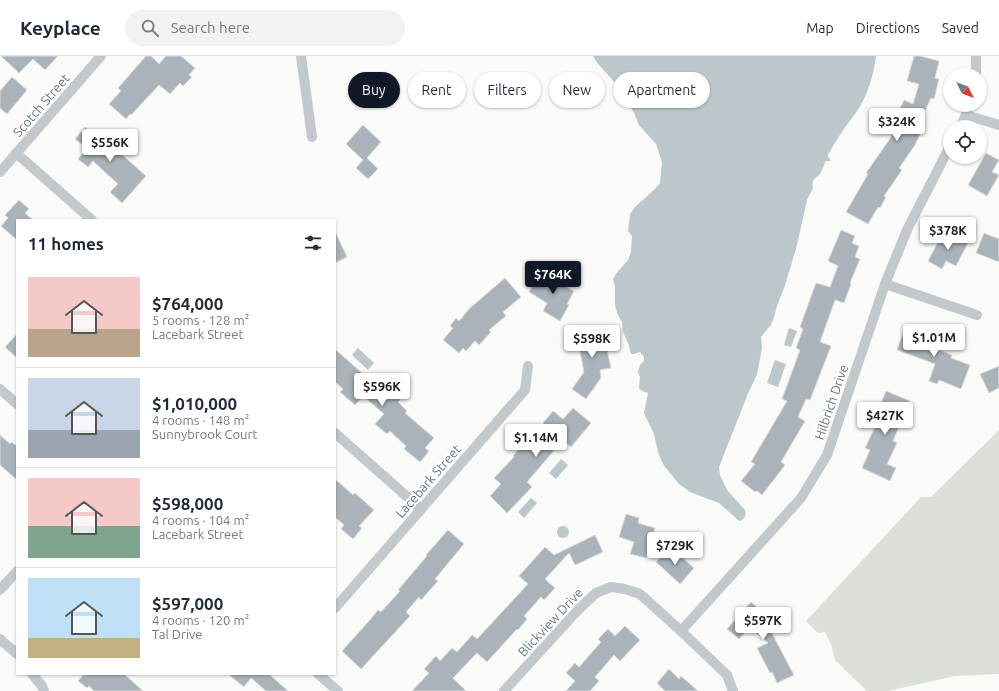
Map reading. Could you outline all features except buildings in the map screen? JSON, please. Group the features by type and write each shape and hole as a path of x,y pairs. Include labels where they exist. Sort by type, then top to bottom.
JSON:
{"street":[{"name":"Scotch Street","path":"0,172 101,56"},
{"path":"301,56 312,137"},
{"path":"976,56 976,68"},
{"path":"971,112 999,125"},
{"path":"16,153 91,219"},
{"name":"Hilbrich Drive","path":"681,631 801,498 827,455 885,284 907,230 943,160"},
{"path":"885,284 977,314"},
{"name":"Lacebark Street","path":"336,607 525,390 528,366"},
{"path":"0,389 16,403"},
{"path":"336,434 421,508"},
{"path":"0,590 16,572"},
{"name":"Blickview Drive","path":"504,691 578,610 596,593 611,587 640,594 727,675 734,691"},
{"path":"0,639 16,653"},
{"path":"33,675 42,686 44,691"},
{"path":"319,675 338,691"}],"shaded area":[{"path":"593,56 876,56 868,90 863,101 828,155 831,161 825,162 820,174 813,180 813,188 807,200 796,249 785,285 771,325 761,337 762,348 757,374 719,467 720,475 727,490 745,510 745,517 740,521 719,503 690,492 679,484 661,460 654,434 644,413 648,393 639,388 640,377 638,372 640,365 644,361 644,357 640,352 631,354 623,332 622,322 615,305 615,287 613,279 628,260 631,252 632,236 628,231 630,214 636,206 660,183 662,162 656,144 639,125 631,108 710,108 710,72 613,72 613,80"},
{"path":"789,328 797,331 791,347 784,345"},
{"path":"358,348 374,363 368,370 352,355"},
{"path":"775,360 786,364 778,387 767,383"},
{"path":"999,430 999,674 955,676 888,691 867,691 835,660 831,644 825,632 818,633 806,621 921,497 931,497"},
{"path":"561,459 568,465 556,479 549,473"},
{"path":"531,498 537,503 524,518 518,512"},
{"path":"565,526 568,527 568,537 561,538 558,537 557,530 558,527"}]}
